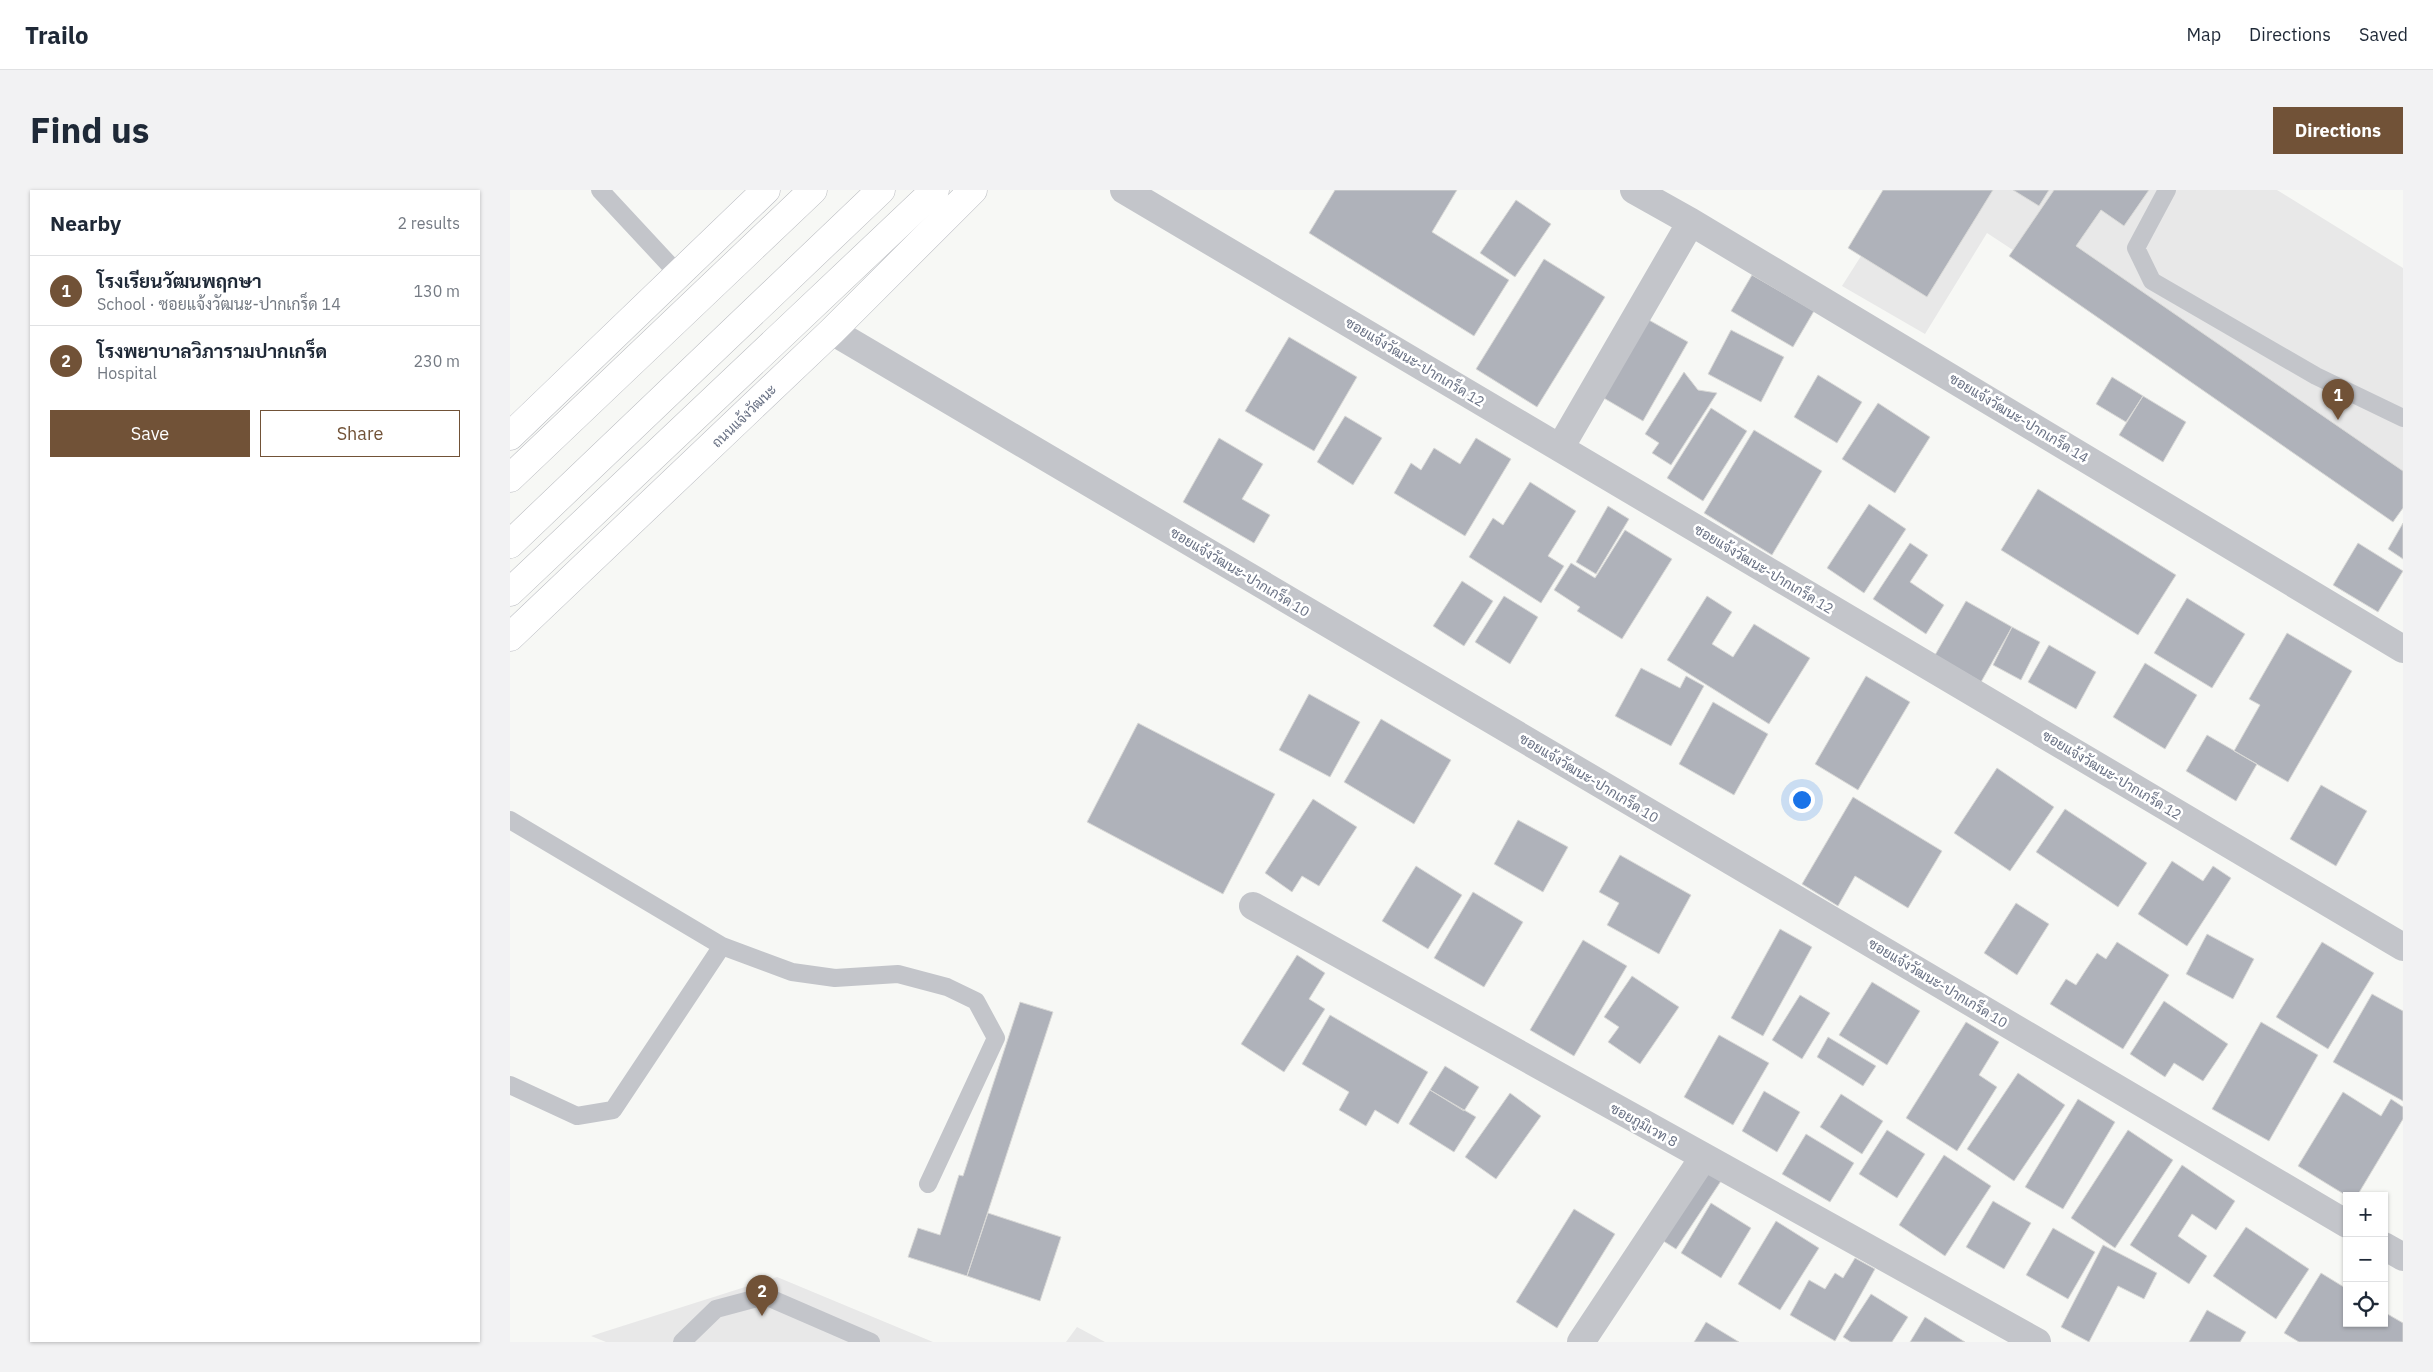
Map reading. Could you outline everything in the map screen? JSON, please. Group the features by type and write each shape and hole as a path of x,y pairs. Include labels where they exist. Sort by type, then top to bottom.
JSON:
{"main road":[{"path":"510,436 766,190"},
{"path":"510,478 813,190"},
{"path":"510,544 881,190"},
{"path":"510,592 794,321 936,190"},
{"name":"ถนนแจ้งวัฒนะ","path":"510,637 832,331 973,190"}],"street":[{"name":"ซอยแจ้งวัฒนะ-ปากเกร็ด 12","path":"1124,190 2403,947"},
{"name":"ซอยแจ้งวัฒนะ-ปากเกร็ด 14","path":"1634,190 1692,222 2403,649"},
{"path":"1560,448 1692,222"},
{"name":"ซอยแจ้งวัฒนะ-ปากเกร็ด 10","path":"832,331 2343,1222"},
{"name":"ซอยภูมิเวท 8","path":"1253,906 1703,1158 2037,1342"},
{"path":"1589,1339 1703,1158"},
{"path":"2388,1249 2403,1258"}],"lane":[{"path":"600,190 679,275"},
{"path":"2168,190 2136,248 2152,281 2316,376 2403,418"},
{"path":"510,820 722,946 792,972 834,978 898,974 947,987 976,1000 996,1038 928,1184"},
{"path":"510,1085 576,1116 613,1110 722,946"},
{"path":"682,1342 716,1309 766,1296 871,1342"}],"shaded area":[{"path":"1903,190 2277,190 2403,268 2403,506 1987,233 1925,334 1842,286"},
{"path":"777,1277 933,1342 606,1342 591,1336"},
{"path":"1077,1327 1105,1342 1066,1342"}],"building":[{"path":"1335,190 1457,190 1432,232 1509,280 1474,336 1309,233"},
{"path":"1883,190 1993,190 1927,297 1848,248"},
{"path":"2013,190 2049,190 2039,206"},
{"path":"2054,190 2149,190 2124,226 2101,210 2076,246 2403,471 2403,508 2393,522 2009,256"},
{"path":"1516,200 1551,224 1515,277 1480,253"},
{"path":"1544,259 1605,297 1537,407 1476,369"},
{"path":"1752,275 1814,311 1793,347 1731,311"},
{"path":"1640,315 1688,342 1643,421 1602,397"},
{"path":"1731,330 1784,357 1761,402 1708,374"},
{"path":"1289,337 1357,377 1314,451 1245,411"},
{"path":"1684,372 1698,390 1717,393 1671,465 1652,453 1659,443 1645,434"},
{"path":"1818,375 1862,402 1837,443 1794,417"},
{"path":"2112,377 2143,396 2126,422 2096,404"},
{"path":"2143,396 2186,422 2163,462 2119,435"},
{"path":"1878,403 1930,437 1895,493 1842,459"},
{"path":"1711,408 1747,431 1703,501 1667,478"},
{"path":"1345,416 1382,438 1353,485 1317,462"},
{"path":"1754,430 1822,471 1772,555 1704,513"},
{"path":"1219,438 1263,464 1242,499 1270,515 1254,543 1183,502"},
{"path":"1476,438 1511,459 1465,536 1394,493 1411,463 1421,470 1434,448 1460,464"},
{"path":"1530,482 1576,511 1548,556 1564,566 1541,603 1469,557 1493,518 1503,525"},
{"path":"2038,489 2176,575 2138,635 2001,550"},
{"path":"1869,504 1906,529 1864,593 1827,568"},
{"path":"1608,506 1629,519 1596,574 1576,562"},
{"path":"2403,523 2403,559 2388,549"},
{"path":"1625,530 1672,559 1622,639 1577,611 1580,607 1554,590 1571,563 1595,578"},
{"path":"1910,543 1928,555 1910,582 1944,605 1926,634 1873,599"},
{"path":"2358,543 2403,571 2378,612 2333,585"},
{"path":"1462,581 1493,601 1464,646 1433,626"},
{"path":"1504,596 1538,617 1510,664 1475,642"},
{"path":"1707,596 1732,612 1712,644 1733,657 1754,624 1810,658 1769,724 1667,660"},
{"path":"2187,598 2245,634 2212,688 2154,653"},
{"path":"1966,601 2012,627 1981,682 1935,655"},
{"path":"2012,627 2040,642 2021,680 1993,665"},
{"path":"2287,633 2352,671 2288,782 2234,751 2260,705 2249,699"},
{"path":"2049,645 2096,672 2076,709 2028,682"},
{"path":"2145,663 2197,695 2165,749 2113,717"},
{"path":"1641,668 1680,688 1686,676 1704,686 1671,746 1615,716"},
{"path":"1866,676 1910,702 1858,790 1815,764"},
{"path":"1309,694 1360,722 1330,777 1279,750"},
{"path":"1713,702 1768,734 1734,795 1679,764"},
{"path":"1381,719 1451,760 1414,824 1344,782"},
{"path":"1138,723 1275,794 1223,894 1087,822"},
{"path":"2207,735 2257,764 2236,801 2186,771"},
{"path":"1997,768 2054,807 2010,871 1954,833"},
{"path":"2321,785 2367,811 2336,866 2290,839"},
{"path":"1853,797 1942,851 1908,908 1855,876 1838,906 1802,884"},
{"path":"1313,799 1357,827 1319,886 1302,876 1292,892 1265,873"},
{"path":"2065,809 2147,863 2118,907 2036,852"},
{"path":"1518,820 1568,847 1543,892 1494,864"},
{"path":"1620,855 1691,895 1659,954 1607,925 1619,903 1599,892"},
{"path":"2172,861 2203,881 2213,866 2231,878 2187,946 2138,914"},
{"path":"1416,866 1462,895 1428,949 1382,921"},
{"path":"1473,892 1523,922 1484,987 1434,958"},
{"path":"2016,903 2049,924 2017,975 1984,953"},
{"path":"1780,929 1812,947 1763,1036 1731,1018"},
{"path":"2207,934 2254,959 2233,999 2186,974"},
{"path":"1583,940 1627,966 1574,1056 1530,1030"},
{"path":"2117,942 2169,975 2123,1049 2050,1004 2066,979 2076,985 2097,953 2106,959"},
{"path":"2322,942 2374,973 2328,1049 2276,1017"},
{"path":"1297,955 1325,973 1309,999 1325,1009 1284,1072 1241,1044"},
{"path":"1632,976 1679,1007 1640,1064 1608,1042 1619,1027 1604,1017"},
{"path":"1872,982 1920,1011 1887,1065 1839,1035"},
{"path":"2372,994 2403,1011 2403,1101 2333,1062"},
{"path":"1800,995 1830,1013 1802,1059 1772,1040"},
{"path":"2164,1001 2228,1044 2203,1081 2174,1063 2165,1077 2130,1054"},
{"path":"1020,1002 1053,1012 967,1276 908,1257 918,1228 940,1235 959,1175 963,1176"},
{"path":"1330,1015 1428,1072 1398,1124 1375,1110 1366,1126 1339,1110 1349,1092 1302,1064"},
{"path":"1966,1022 1999,1042 1979,1075 1997,1087 1957,1151 1906,1118"},
{"path":"2261,1022 2318,1055 2269,1141 2212,1109"},
{"path":"1719,1035 1769,1063 1733,1125 1684,1097"},
{"path":"1828,1037 1876,1066 1863,1086 1817,1057"},
{"path":"1445,1066 1479,1087 1464,1111 1430,1090"},
{"path":"2018,1073 2065,1105 2014,1181 1967,1149"},
{"path":"1430,1090 1476,1117 1454,1152 1409,1124"},
{"path":"1764,1091 1800,1112 1777,1152 1742,1131"},
{"path":"2343,1092 2381,1116 2391,1099 2403,1107 2403,1119 2359,1192 2343,1192 2343,1194 2298,1166"},
{"path":"1510,1093 1541,1116 1496,1179 1465,1157"},
{"path":"1841,1094 1883,1121 1862,1154 1820,1127"},
{"path":"2078,1099 2115,1122 2063,1209 2025,1187"},
{"path":"1887,1130 1925,1154 1897,1198 1859,1174"},
{"path":"2128,1130 2173,1160 2115,1248 2071,1218"},
{"path":"1806,1134 1854,1163 1830,1202 1782,1174"},
{"path":"1944,1155 1991,1186 1945,1256 1899,1225"},
{"path":"2182,1165 2235,1201 2216,1230 2192,1214 2178,1236 2207,1256 2189,1284 2130,1245"},
{"path":"1702,1168 1721,1181 1676,1249 1657,1237"},
{"path":"1993,1201 2031,1223 2004,1269 1966,1247"},
{"path":"1711,1203 1751,1228 1721,1278 1681,1253"},
{"path":"1574,1209 1615,1234 1557,1328 1516,1302"},
{"path":"988,1213 1061,1237 1040,1301 967,1276"},
{"path":"1776,1221 1819,1248 1780,1310 1738,1284"},
{"path":"2246,1227 2309,1269 2276,1319 2213,1276"},
{"path":"2053,1228 2095,1252 2068,1299 2026,1275"},
{"path":"2103,1245 2157,1273 2144,1299 2118,1286 2089,1342 2061,1327"},
{"path":"1855,1258 1875,1269 1835,1341 1790,1315 1809,1280 1825,1289 1835,1273 1843,1278"},
{"path":"2321,1273 2343,1287 2343,1327 2388,1327 2388,1314 2403,1323 2403,1342 2299,1342 2284,1333"},
{"path":"1871,1294 1908,1317 1892,1342 1851,1342 1843,1337"},
{"path":"2207,1310 2246,1332 2240,1342 2189,1342"},
{"path":"1925,1317 1965,1342 1910,1342"},
{"path":"1706,1322 1739,1342 1694,1342"}],"place":[{"name":"โรงเรียนวัฒนพฤกษา","path":"2338,420"},
{"name":"โรงพยาบาลวิภารามปากเกร็ด","path":"762,1316"}]}
